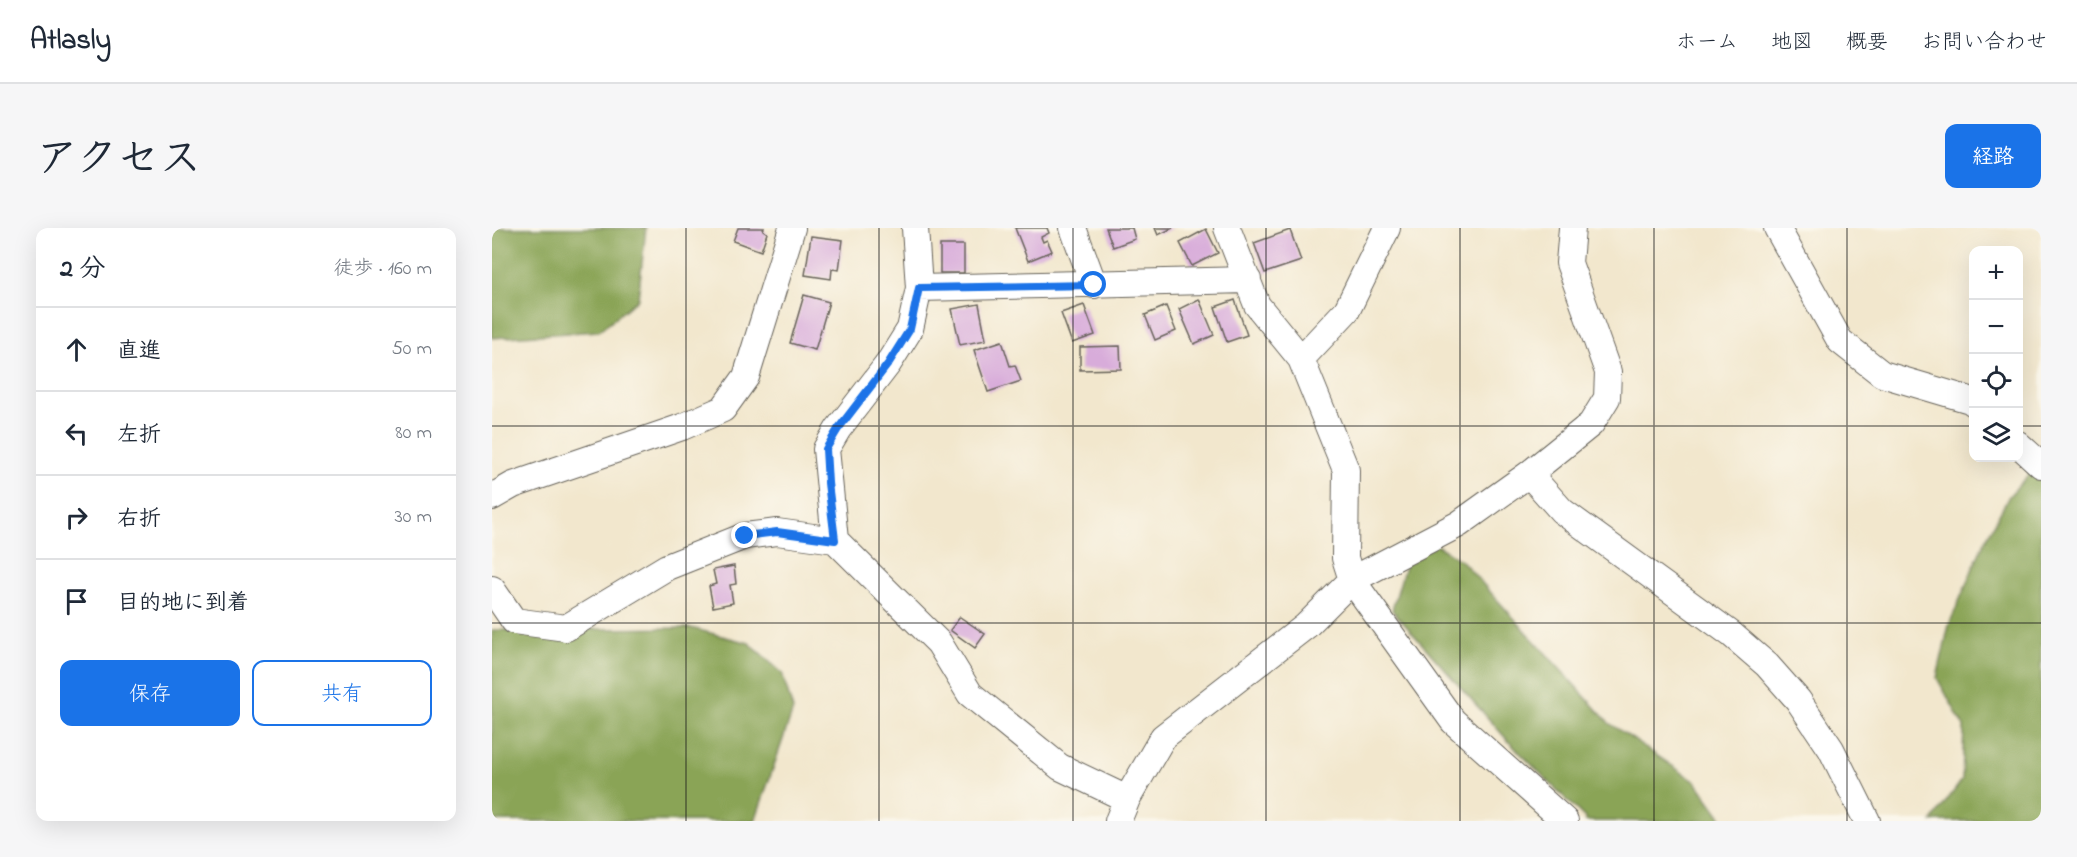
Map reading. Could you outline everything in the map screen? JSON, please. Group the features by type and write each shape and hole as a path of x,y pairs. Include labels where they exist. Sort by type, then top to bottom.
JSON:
{"street":[{"path":"492,497 513,484 682,427 723,410 746,377 792,228"},
{"path":"835,540 826,449 838,429 888,364 910,329 919,288 915,228"},
{"path":"1073,228 1094,285"},
{"path":"1227,228 1257,305 1301,359 1346,470 1345,558 1352,580 1454,721 1565,821"},
{"path":"492,589 514,621 566,628 667,567 745,536 777,532 835,540 939,643 970,694 1060,768 1122,810 1163,737 1306,626 1352,580 1459,524 1529,474 1591,424 1607,398 1608,372 1569,263 1572,228"},
{"path":"1777,228 1840,341 1881,374 1969,400"},
{"path":"1301,359 1347,310 1383,231"},
{"path":"919,288 1248,280"},
{"path":"2023,448 2041,465"},
{"path":"1529,474 1562,511 1731,634 1767,665 1798,700 1831,749 1867,821"}],"green space":[{"path":"492,228 646,228 638,299 599,331 492,338"},
{"path":"2041,461 2041,821 1932,821 1962,780 1964,727 1937,678 1949,625 1982,547 2009,496"},
{"path":"1432,542 1463,562 1609,723 1696,782 1724,821 1585,821 1585,818 1510,743 1392,610 1408,556"},
{"path":"691,628 749,643 782,673 793,710 755,821 492,821 492,630"}],"building":[{"path":"738,228 764,228 763,230 767,233 761,251 733,241"},
{"path":"1015,228 1047,228 1049,233 1041,237 1043,242 1047,240 1052,251 1028,261"},
{"path":"1106,228 1132,228 1135,239 1113,247"},
{"path":"1155,228 1173,228 1158,235"},
{"path":"1206,229 1218,253 1192,266 1180,243"},
{"path":"1290,230 1301,261 1265,273 1254,243"},
{"path":"811,236 843,240 839,270 832,269 831,279 805,275"},
{"path":"940,245 964,245 964,273 940,273"},
{"path":"804,295 829,302 815,350 790,343"},
{"path":"1199,299 1214,335 1194,344 1179,309"},
{"path":"1235,300 1247,335 1227,342 1215,307"},
{"path":"979,304 986,340 960,345 952,309"},
{"path":"1084,305 1095,335 1072,343 1061,313"},
{"path":"1166,306 1176,331 1155,340 1145,315"},
{"path":"1002,341 1010,366 1015,365 1021,381 988,392 974,350"},
{"path":"1120,346 1121,369 1080,370 1080,347"},
{"path":"734,566 736,584 730,585 733,603 713,607 709,586 716,584 713,570"},
{"path":"960,617 985,634 975,648 950,630"}],"route":[{"path":"745,536 777,532 835,540 826,449 838,429 888,364 910,329 919,288 1094,285"}]}
